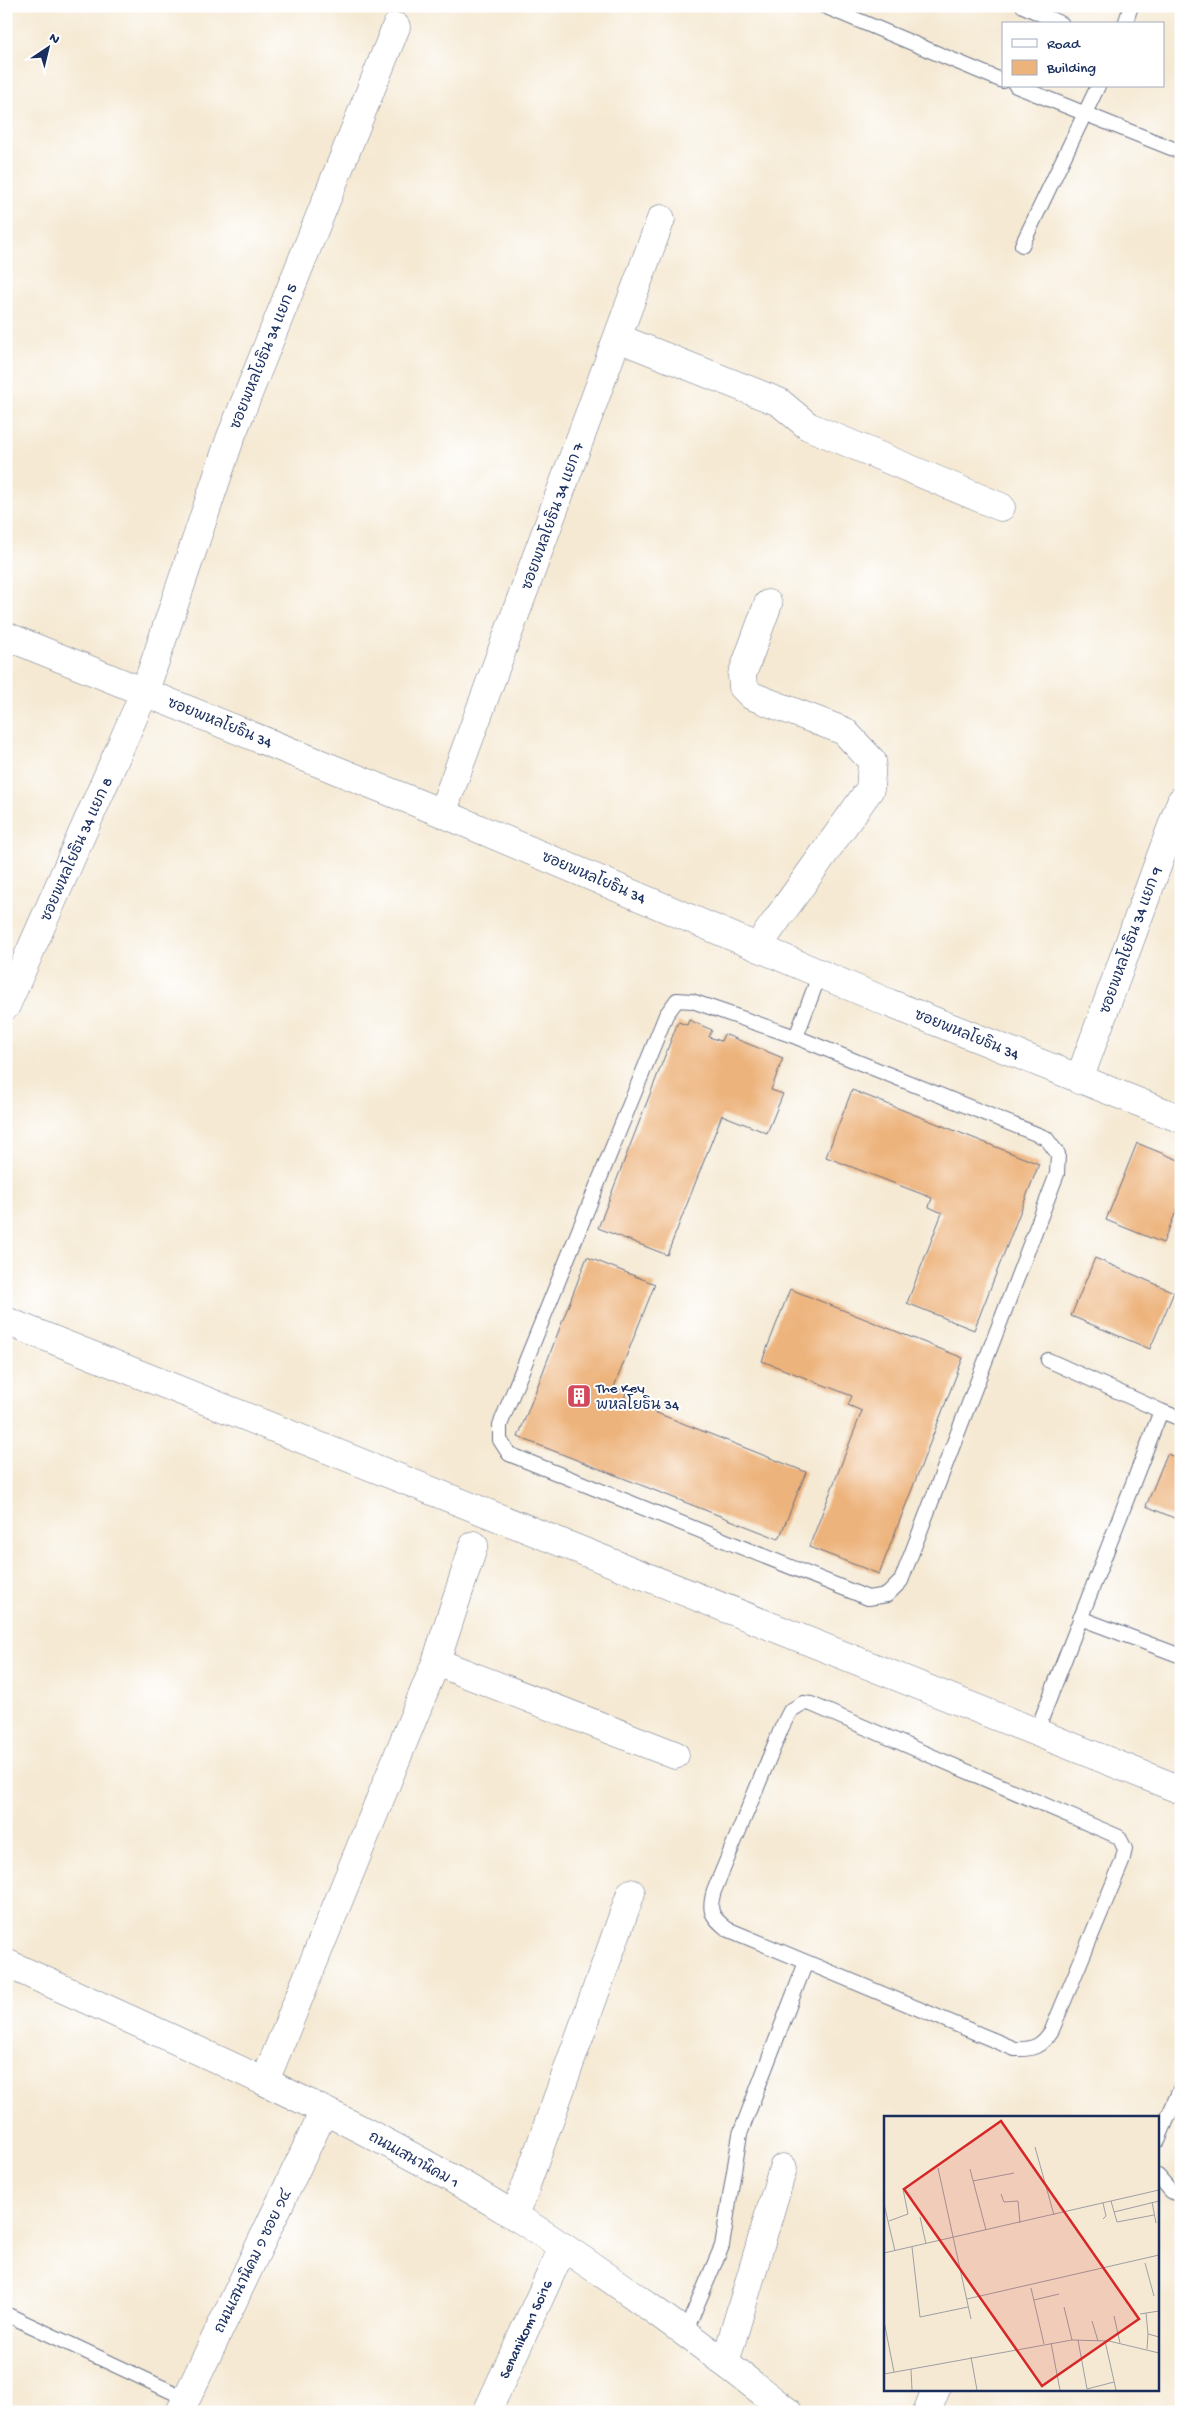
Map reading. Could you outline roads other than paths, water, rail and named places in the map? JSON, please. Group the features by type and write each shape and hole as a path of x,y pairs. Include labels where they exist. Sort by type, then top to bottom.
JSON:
{"street":[{"name":"ซอยพหลโยธิน 34 แยก 5","path":"145,691 230,439 396,27"},
{"name":"ซอยพหลโยธิน 34 แยก 7","path":"442,813 661,219"},
{"path":"618,338 778,402 808,426 1001,507"},
{"path":"758,946 870,788 872,761 844,731 752,696 743,687 742,675 768,604"},
{"name":"ซอยพหลโยธิน 34","path":"6,636 442,813 1079,1080 1181,1119"},
{"name":"ซอยพหลโยธิน 34 แยก 8","path":"6,1006 145,691"},
{"name":"ซอยพหลโยธิน 34 แยก 9","path":"1079,1080 1181,801"},
{"path":"6,1321 1181,1790"},
{"path":"266,2081 436,1662 474,1545"},
{"path":"436,1662 675,1755"},
{"path":"515,2216 631,1893"},
{"name":"ถนนเสนานิคม 1","path":"6,1963 266,2081 421,2161 515,2216 563,2247 685,2333 785,2411"},
{"name":"ถนนเสนานิคม ๑ ซอย ๑๔","path":"183,2405 324,2111"},
{"path":"725,2363 783,2168"},
{"name":"Senanikom1 Soi16","path":"487,2412 563,2247"},
{"path":"927,2412 936,2390"}],"lane":[{"path":"824,6 1002,81"},
{"path":"1024,6 1058,22"},
{"path":"1126,22 1131,6"},
{"path":"1021,88 1084,115 1181,152"},
{"path":"1022,245 1097,88"},
{"path":"796,1037 820,973"},
{"path":"677,1000 692,1001 796,1037 1046,1138 1058,1154 1057,1174 901,1581 887,1595 868,1598 509,1454 500,1440 500,1424 666,1015 677,1000"},
{"path":"1048,1360 1181,1419"},
{"path":"1036,1733 1161,1411"},
{"path":"1080,1618 1181,1656"},
{"path":"803,1703 811,1704 1110,1832 1119,1837 1124,1844 1125,1849 1122,1862 1052,2030 1046,2040 1030,2050 1015,2049 806,1962 727,1929 716,1920 710,1911 710,1903 782,1727 790,1711 803,1703"},
{"path":"685,2333 722,2246 740,2134 806,1962"},
{"path":"1160,2135 1181,2087"},
{"path":"1160,2178 1171,2191 1181,2196"},
{"path":"6,2314 183,2405"}],"place":[{"name":"The Key พหลโยธิน 34","path":"579,1396"}]}
